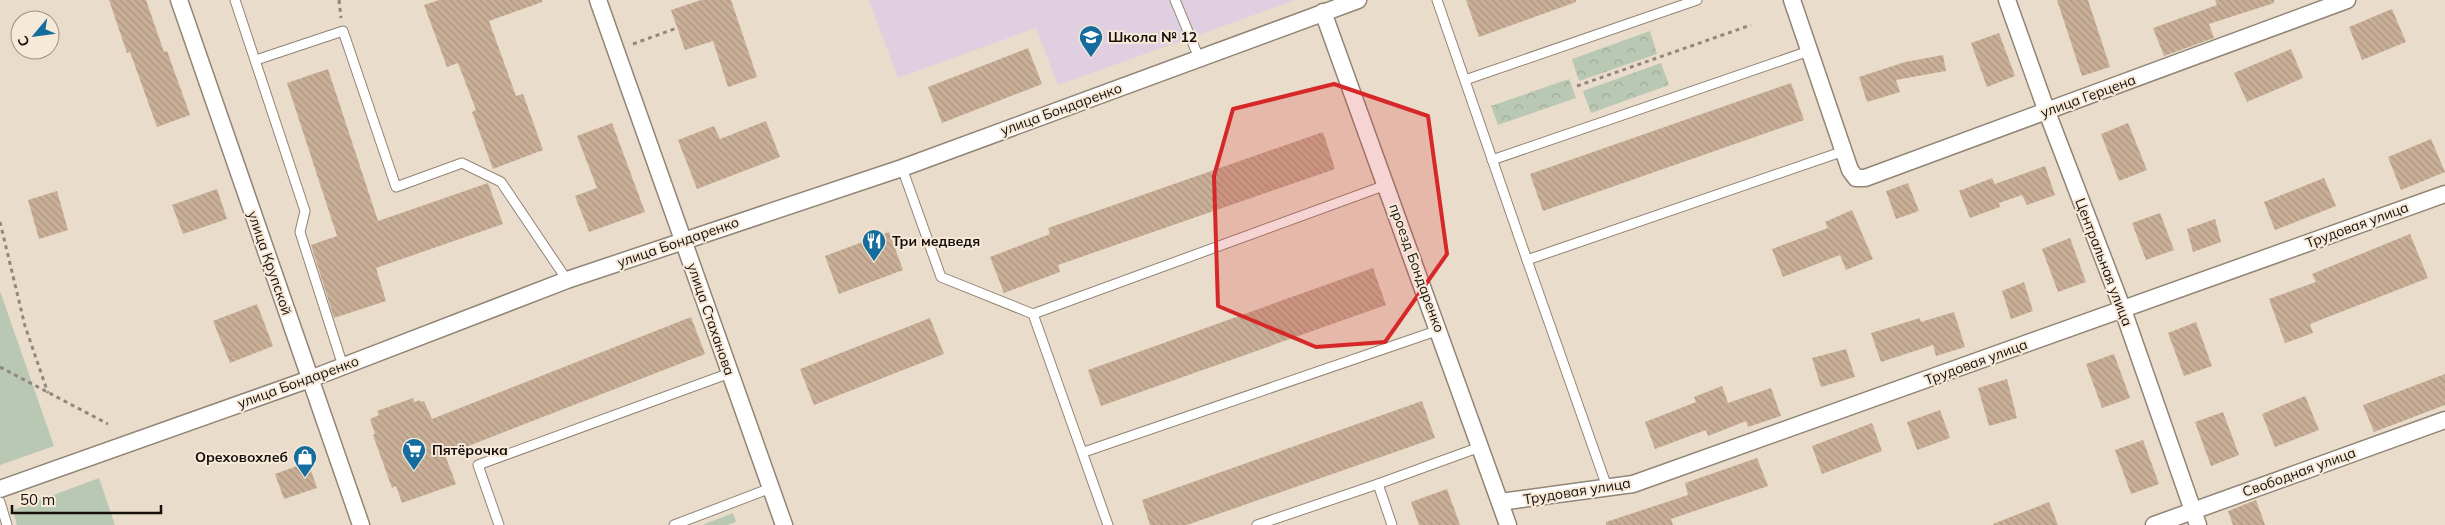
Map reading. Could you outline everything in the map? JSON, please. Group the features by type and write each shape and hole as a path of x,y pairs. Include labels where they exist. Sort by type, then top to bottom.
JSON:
{"street":[{"name":"улица Крупской","path":"179,0 361,525"},
{"name":"улица Стаханова","path":"598,0 784,525"},
{"name":"улица Бондаренко","path":"0,489 310,379 567,280 902,168 1358,0"},
{"path":"1792,0 1844,151"},
{"name":"Центральная улица","path":"2007,0 2047,112 2123,310 2195,518"},
{"name":"улица Герцена","path":"1844,151 1850,170 1856,178 1865,178 2347,0"},
{"name":"проезд Бондаренко","path":"1323,12 1508,525"},
{"name":"Трудовая улица","path":"1500,502 1607,487 1642,480 2445,194"},
{"name":"Свободная улица","path":"2154,525 2195,518 2445,420"}],"lane":[{"path":"235,0 305,211 300,232 343,366"},
{"path":"1175,0 1198,58"},
{"path":"1437,0 1607,487"},
{"path":"1465,80 1697,0"},
{"path":"256,60 342,31 396,188 462,163 501,182 567,280"},
{"path":"1492,160 1809,50"},
{"path":"1527,260 1844,151"},
{"path":"902,168 941,277 1033,314 1386,185"},
{"path":"1033,314 1084,452 1108,525"},
{"path":"1084,452 1439,330"},
{"path":"499,525 478,465 730,373"},
{"path":"1257,525 1480,447"},
{"path":"1378,484 1392,525"},
{"path":"674,525 771,488"},
{"path":"0,502 7,525"}],"path":[{"path":"1577,86 1751,25"},
{"path":"616,50 677,28"},
{"path":"0,222 25,326 48,394"},
{"path":"0,367 108,424"}],"highlighted area":[{"path":"1334,84 1428,116 1447,254 1385,342 1316,347 1218,306 1214,176 1233,109"}],"shaded area":[{"name":"Школа № 12","path":"869,0 1296,0 1058,85 1036,28 898,78"}],"green space":[{"path":"1650,31 1657,54 1579,81 1572,59"},
{"path":"1661,63 1669,85 1591,113 1583,91"},
{"path":"1569,79 1576,98 1498,125 1491,106"},
{"path":"0,291 54,446 0,465"},
{"path":"99,478 115,525 17,525 13,510"},
{"path":"733,513 736,522 728,525 702,525"}],"building":[{"path":"109,0 146,0 164,52 167,51 190,115 157,127 130,52 127,53"},
{"path":"439,0 542,0 542,2 489,21 516,96 523,94 543,150 493,169 472,112 476,110 458,63 447,67 424,5"},
{"path":"701,0 731,0 757,77 728,87 713,41 685,50 671,10"},
{"path":"1466,0 1576,0 1576,2 1479,37"},
{"path":"2057,0 2088,0 2110,67 2082,76"},
{"path":"2215,0 2274,0 2274,3 2209,24 2214,38 2164,56 2153,28 2217,5"},
{"path":"2392,9 2406,42 2362,60 2349,27"},
{"path":"1999,33 2015,76 1987,87 1971,43"},
{"path":"1028,48 1042,84 942,123 928,87"},
{"path":"2291,49 2303,78 2247,102 2234,73"},
{"path":"1943,55 1946,71 1896,80 1900,92 1867,102 1859,77 1905,62"},
{"path":"328,69 378,221 488,183 503,224 376,268 386,301 334,318 311,245 337,236 287,83"},
{"path":"1791,83 1804,120 1543,211 1530,174"},
{"path":"766,121 780,157 697,189 678,140 714,126 720,139"},
{"path":"612,123 645,212 589,232 575,196 597,188 577,136"},
{"path":"2128,123 2147,170 2119,181 2101,134"},
{"path":"1323,132 1335,169 1058,265 1060,272 1004,293 990,257 1050,234 1048,228"},
{"path":"2431,139 2445,172 2401,190 2388,157"},
{"path":"2045,166 2055,195 2027,205 2022,195 1999,203 2000,207 1970,218 1959,191 1992,178 1995,184"},
{"path":"2324,178 2336,206 2275,230 2264,202"},
{"path":"1908,183 1919,211 1896,219 1886,191"},
{"path":"217,189 227,219 183,234 172,205"},
{"path":"57,191 68,230 39,239 28,200"},
{"path":"1852,210 1873,259 1846,270 1840,255 1783,277 1772,249 1828,228 1825,222"},
{"path":"2160,213 2174,250 2146,260 2132,223"},
{"path":"2215,219 2221,242 2193,252 2187,229"},
{"path":"889,232 903,270 839,294 825,256"},
{"path":"2410,234 2428,278 2310,324 2313,333 2285,343 2269,299 2316,282 2312,274"},
{"path":"2070,238 2086,282 2058,292 2042,249"},
{"path":"1373,268 1386,305 1101,406 1088,370"},
{"path":"2024,282 2033,311 2011,319 2002,291"},
{"path":"257,304 273,346 230,363 213,321"},
{"path":"1954,312 1965,347 1936,356 1933,345 1881,362 1871,333 1920,318 1921,322"},
{"path":"691,317 705,354 445,455 456,484 402,503 396,486 392,488 373,435 375,434 370,419 379,415 377,411 413,398 414,402 424,401 432,419"},
{"path":"930,318 944,354 814,405 800,369"},
{"path":"2196,322 2212,366 2184,376 2168,333"},
{"path":"1846,349 1855,377 1821,387 1812,358"},
{"path":"2114,354 2130,398 2102,408 2086,364"},
{"path":"2445,374 2445,405 2374,432 2363,405"},
{"path":"2007,379 2017,418 1989,426 1978,388"},
{"path":"1722,386 1728,403 1771,388 1781,416 1748,427 1746,421 1708,436 1706,430 1655,449 1645,422 1696,402 1694,397"},
{"path":"2305,396 2319,430 2275,447 2262,414"},
{"path":"1422,401 1435,438 1187,525 1150,525 1142,500"},
{"path":"1940,410 1950,438 1917,450 1907,422"},
{"path":"2223,412 2239,455 2211,466 2195,422"},
{"path":"1872,423 1882,451 1822,474 1812,446"},
{"path":"2143,440 2159,484 2131,494 2115,450"},
{"path":"1757,458 1768,486 1671,519 1673,525 1606,525 1606,522 1688,495 1685,483"},
{"path":"308,462 317,488 284,499 275,474"},
{"path":"1447,489 1460,525 1419,525 1411,502"},
{"path":"2256,500 2265,525 2233,525 2228,511"},
{"path":"2049,502 2058,525 1993,524"}],"place":[{"name":"Школа № 12","path":"1091,58"},
{"name":"Три медведя","path":"874,262"},
{"name":"Пятёрочка","path":"414,471"},
{"name":"Ореховохлеб","path":"305,478"}]}
